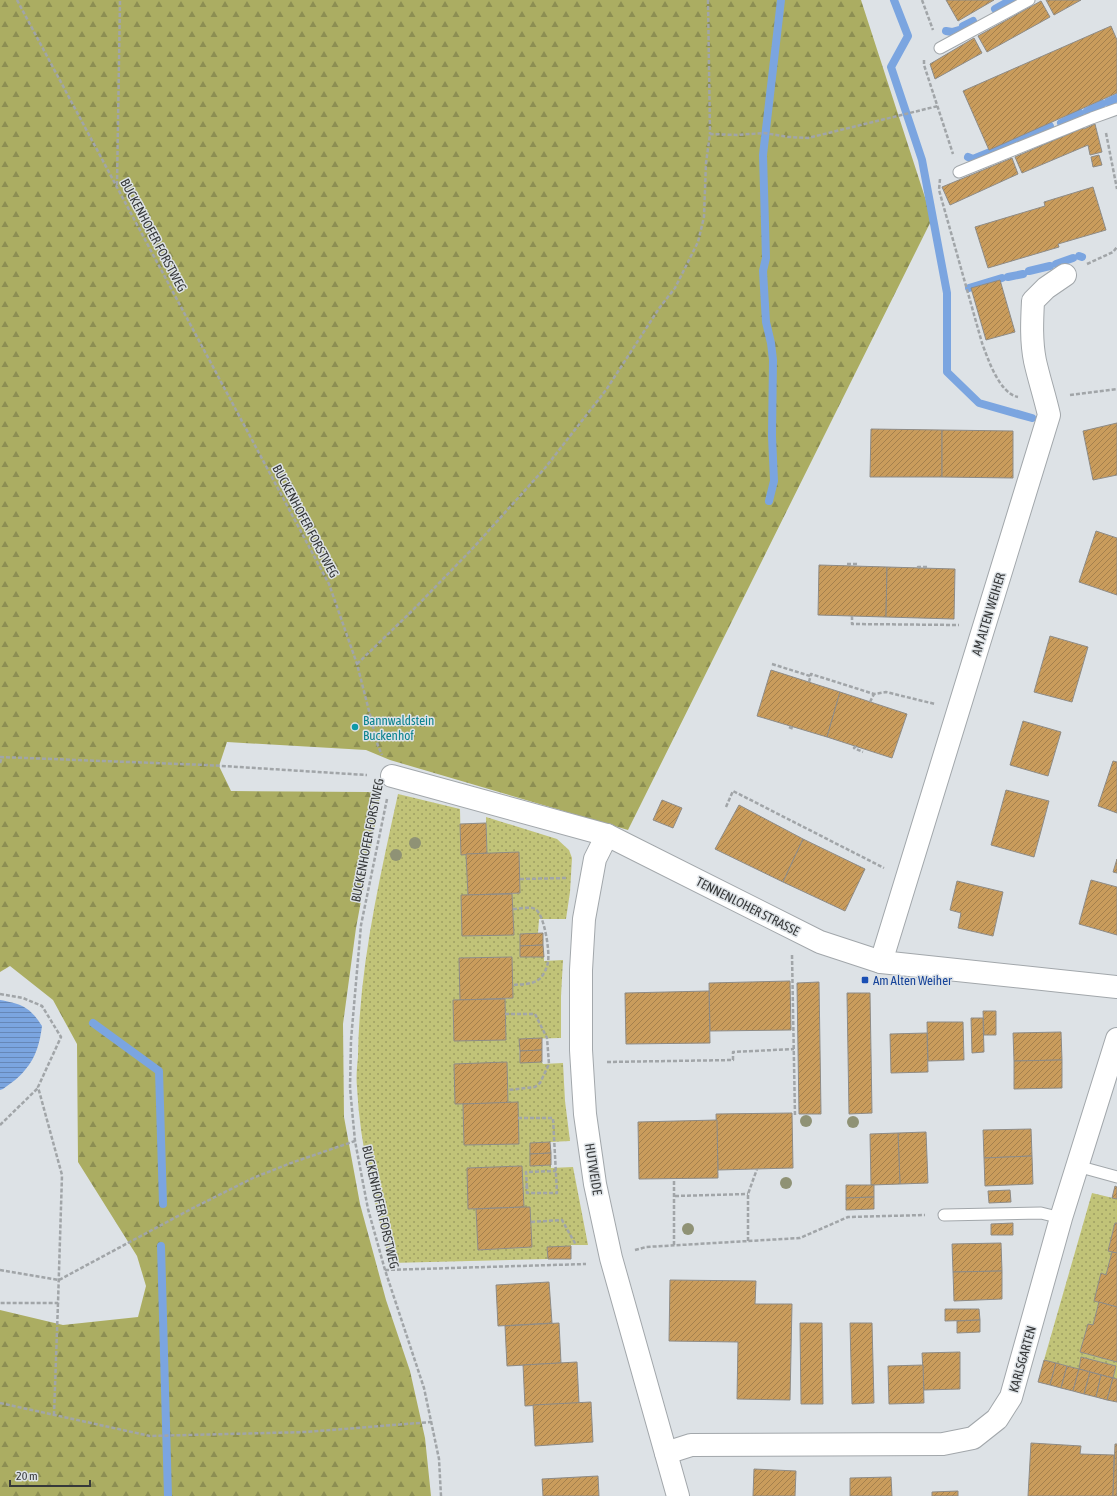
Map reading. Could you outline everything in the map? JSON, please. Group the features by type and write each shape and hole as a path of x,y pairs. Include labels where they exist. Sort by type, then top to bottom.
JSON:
{"street":[{"name":"AM ALTEN WEIHER","path":"881,962 1049,415 1032,337 1033,301 1046,288 1065,275"},
{"name":"TENNENLOHER STRASSE","path":"392,776 607,835 820,942 881,962 1117,987"},
{"name":"HUTWEIDE","path":"607,835 595,859 584,919 581,970 581,1050 585,1114 595,1184 611,1258 678,1496"},
{"name":"KARLSGARTEN","path":"666,1453 691,1444 943,1444 973,1438 997,1419 1011,1397 1061,1218 1117,1039"}],"lane":[{"path":"940,48 1029,0"},
{"path":"959,172 1117,109"},
{"path":"1077,1166 1117,1177"},
{"path":"944,1215 1041,1213 1061,1218"}],"path":[{"name":"BUCKENHOFER FORSTWEG","path":"17,0 329,584 357,664 378,746 392,776 361,925 351,1040 350,1081 355,1141 368,1209 385,1270 424,1388 439,1459 441,1496"},
{"path":"117,186 120,0"},
{"path":"357,664 413,610 474,547 545,468 606,390 660,307 675,288 698,242 704,217 706,163 710,134 708,0"},
{"path":"922,0 940,48 924,59 924,65 959,172 940,179 939,190 982,343 990,365 1001,384 1014,396 1036,401 1046,398 1117,389"},
{"path":"710,134 737,135 764,133 808,138 911,114 938,106"},
{"path":"1102,114 1117,189"},
{"path":"1065,275 1113,252 1117,247"},
{"path":"847,564 857,564 858,566"},
{"path":"918,568 929,567"},
{"path":"852,616 852,624 966,626"},
{"path":"772,664 810,676 811,674 874,694 886,692 940,705"},
{"path":"809,682 810,676"},
{"path":"870,702 874,694"},
{"path":"789,727 794,729"},
{"path":"856,746 854,748 864,752"},
{"path":"0,763 1,757 206,765 392,776"},
{"path":"726,807 733,791 888,870"},
{"path":"520,879 570,878"},
{"path":"513,909 536,909 541,916 548,942 548,961 545,971 539,980 532,983 513,985"},
{"path":"792,954 795,1116"},
{"path":"0,994 23,998 42,1006 61,1037 38,1087 0,1125"},
{"path":"505,1014 535,1014 547,1038 549,1064 540,1083 535,1087 508,1090"},
{"path":"605,1062 733,1060 733,1052 794,1049"},
{"path":"38,1087 62,1175 54,1415"},
{"path":"518,1118 553,1118 556,1171 557,1193 527,1194 525,1186 526,1172 556,1171"},
{"path":"0,1270 59,1280 193,1208 253,1178 290,1163 355,1141"},
{"path":"748,1241 748,1194 757,1169"},
{"path":"674,1179 674,1245"},
{"path":"675,1196 748,1194"},
{"path":"385,1270 595,1263 646,1247 800,1238 848,1218 944,1215"},
{"path":"531,1222 562,1220 576,1245"},
{"path":"0,1303 58,1303"},
{"path":"0,1403 150,1436 306,1432 431,1422"}],"green space":[{"path":"0,0 861,0 932,219 628,830 390,760 366,750 227,742 219,766 231,791 368,792 379,794 379,804 356,928 343,1024 344,1117 360,1204 386,1300 410,1371 425,1438 431,1496 0,1496 0,1310 63,1325 138,1317 146,1286 137,1256 78,1162 77,1044 53,1000 10,966 0,972"},
{"path":"398,794 460,809 461,854 466,854 468,895 461,896 462,936 514,934 512,894 520,893 519,853 487,853 486,817 557,839 569,850 572,858 570,892 566,919 539,919 538,933 520,934 521,957 544,957 544,961 563,960 561,1038 519,1039 520,1062 542,1062 543,1064 563,1063 565,1101 570,1141 530,1143 530,1166 551,1165 551,1168 573,1167 588,1245 571,1245 547,1248 548,1259 390,1263 374,1198 361,1132 357,1068 359,1024 366,958 377,892","holes":["512,957 513,998 505,999 506,1040 454,1041 453,1000 460,1000 459,958","507,1063 508,1103 519,1144 464,1145 463,1104 455,1104 454,1064","522,1166 524,1207 530,1207 532,1247 478,1250 476,1209 468,1209 467,1168"]},
{"path":"1092,1193 1117,1199 1117,1223 1115,1223 1108,1251 1112,1252 1106,1275 1101,1274 1094,1301 1099,1302 1093,1325 1088,1324 1080,1352 1117,1362 1117,1379 1113,1378 1116,1366 1082,1357 1079,1369 1044,1360"}],"water":[{"path":"0,1000 25,1007 33,1014 42,1026 37,1050 29,1065 18,1078 0,1090"}],"building":[{"path":"946,0 994,0 958,21"},
{"path":"1046,0 1081,0 1054,15"},
{"path":"1041,1 1050,17 987,52 978,36"},
{"path":"1111,26 1117,40 1117,93 989,150 963,91"},
{"path":"974,38 982,53 935,79 930,64"},
{"path":"1095,124 1102,152 1090,155 1088,145 1022,173 1015,157"},
{"path":"1099,155 1102,165 1093,167 1091,157"},
{"path":"1012,158 1018,174 950,205 942,187"},
{"path":"1093,187 1106,230 1058,244 1059,247 988,268 975,227 1045,206 1044,202"},
{"path":"1000,280 1015,332 986,340 971,288"},
{"path":"1117,423 1117,475 1093,480 1083,431"},
{"path":"871,429 942,430 942,477 870,477"},
{"path":"942,430 1013,431 1013,478 942,477"},
{"path":"1096,531 1117,538 1117,595 1079,582"},
{"path":"819,565 887,567 886,617 818,615"},
{"path":"887,567 955,569 954,619 886,617"},
{"path":"1050,636 1088,647 1072,702 1034,692"},
{"path":"771,670 840,692 827,737 757,716"},
{"path":"840,692 907,714 892,758 827,737"},
{"path":"1023,721 1061,732 1048,776 1010,765"},
{"path":"1113,761 1117,762 1117,813 1098,806"},
{"path":"1006,790 1049,801 1034,857 991,845"},
{"path":"662,800 682,808 673,828 653,820"},
{"path":"739,805 803,839 783,882 715,849"},
{"path":"486,823 487,853 461,855 460,824"},
{"path":"803,839 865,869 845,911 783,882"},
{"path":"519,852 520,893 468,895 466,854"},
{"path":"1117,859 1117,873 1113,872"},
{"path":"1091,880 1117,887 1117,935 1079,924"},
{"path":"957,881 1003,892 993,936 958,928 961,913 950,910"},
{"path":"512,894 514,935 462,936 461,895"},
{"path":"543,933 543,945 520,946 520,934"},
{"path":"543,945 544,957 520,957 520,946"},
{"path":"512,957 513,998 460,1000 459,958"},
{"path":"790,981 791,1030 710,1031 709,983"},
{"path":"819,982 821,1114 799,1114 797,983"},
{"path":"709,991 710,1043 626,1044 625,993"},
{"path":"847,993 870,993 872,1113 849,1114"},
{"path":"505,999 506,1040 454,1041 453,1000"},
{"path":"983,1011 996,1011 996,1035 984,1035"},
{"path":"971,1018 983,1018 984,1052 972,1053"},
{"path":"927,1022 963,1022 964,1060 928,1061"},
{"path":"1061,1032 1062,1060 1014,1061 1013,1033"},
{"path":"927,1033 928,1072 891,1073 890,1034"},
{"path":"542,1038 542,1050 520,1051 519,1039"},
{"path":"542,1050 542,1062 520,1063 520,1051"},
{"path":"1062,1060 1062,1088 1014,1089 1014,1061"},
{"path":"507,1062 508,1103 455,1104 454,1064"},
{"path":"518,1102 519,1144 464,1145 463,1104"},
{"path":"792,1113 793,1168 718,1170 716,1114"},
{"path":"717,1120 718,1178 639,1179 638,1122"},
{"path":"1031,1129 1032,1156 984,1158 983,1130"},
{"path":"926,1132 928,1183 900,1184 898,1133"},
{"path":"898,1133 900,1184 871,1185 870,1134"},
{"path":"550,1142 551,1153 530,1154 530,1143"},
{"path":"551,1153 551,1165 530,1166 530,1154"},
{"path":"1032,1156 1033,1184 985,1186 984,1158"},
{"path":"522,1166 524,1207 468,1209 467,1168"},
{"path":"846,1185 874,1185 874,1197 846,1198"},
{"path":"1115,1186 1117,1187 1117,1199 1112,1198"},
{"path":"1010,1190 1011,1202 989,1203 988,1191"},
{"path":"874,1197 874,1209 846,1210 846,1198"},
{"path":"530,1207 532,1247 478,1250 476,1209"},
{"path":"1013,1223 1013,1235 991,1235 991,1224"},
{"path":"1115,1223 1117,1223 1117,1253 1108,1251"},
{"path":"1001,1243 1002,1271 953,1272 952,1244"},
{"path":"571,1246 571,1259 548,1259 547,1247"},
{"path":"1112,1252 1117,1253 1117,1307 1094,1301 1101,1273 1106,1275"},
{"path":"1002,1271 1002,1299 954,1301 953,1272"},
{"path":"670,1280 756,1281 755,1304 792,1304 790,1400 737,1399 738,1342 669,1341"},
{"path":"549,1282 552,1323 498,1326 496,1285"},
{"path":"1099,1302 1117,1307 1117,1362 1080,1352 1088,1324 1093,1325"},
{"path":"945,1309 979,1309 980,1320 945,1321"},
{"path":"980,1320 980,1332 957,1333 957,1321"},
{"path":"559,1323 561,1363 507,1366 505,1326"},
{"path":"800,1323 822,1323 823,1404 801,1404"},
{"path":"850,1323 872,1323 874,1403 852,1404"},
{"path":"960,1352 960,1389 924,1390 922,1353"},
{"path":"1081,1357 1116,1366 1113,1378 1079,1369"},
{"path":"1044,1360 1056,1363 1050,1385 1038,1382"},
{"path":"577,1362 579,1403 525,1406 523,1365"},
{"path":"1056,1363 1067,1366 1061,1388 1050,1385"},
{"path":"923,1365 924,1403 889,1404 888,1366"},
{"path":"1067,1366 1079,1369 1073,1391 1061,1388"},
{"path":"1079,1369 1090,1372 1084,1394 1073,1391"},
{"path":"1090,1372 1101,1375 1096,1397 1084,1394"},
{"path":"1101,1375 1113,1378 1107,1400 1096,1397"},
{"path":"1113,1378 1117,1379 1117,1402 1107,1400"},
{"path":"591,1402 593,1442 535,1446 533,1405"},
{"path":"1031,1443 1081,1446 1080,1454 1114,1455 1113,1496 1028,1496"},
{"path":"1115,1444 1117,1444 1117,1496 1113,1496"},
{"path":"754,1469 796,1471 795,1496 753,1496"},
{"path":"598,1476 599,1496 543,1496 542,1479"},
{"path":"891,1477 892,1496 850,1496 850,1478"},
{"path":"958,1491 958,1496 932,1496 932,1492"}],"waterway":[{"path":"769,501 774,481 772,436 773,360 766,322 763,271 766,258 763,155 781,0"},
{"path":"894,0 908,36 891,67 922,160 947,293 947,372 979,403 1032,418"},
{"path":"995,9 1011,0"},
{"path":"963,26 973,21"},
{"path":"946,31 952,32 959,30"},
{"path":"1108,102 1117,98"},
{"path":"1087,111 1102,104"},
{"path":"1061,123 1080,113"},
{"path":"1041,130 1050,126"},
{"path":"1014,141 1035,132"},
{"path":"968,157 973,159 1010,144"},
{"path":"1056,264 1073,258"},
{"path":"1029,271 1050,266"},
{"path":"1008,277 1023,274"},
{"path":"969,288 1002,278"},
{"path":"93,1023 159,1071 163,1204"},
{"path":"161,1246 168,1496"}],"place":[{"name":"Bannwaldstein Buckenhof","path":"355,727"},
{"name":"Am Alten Weiher","path":"865,980"}]}
